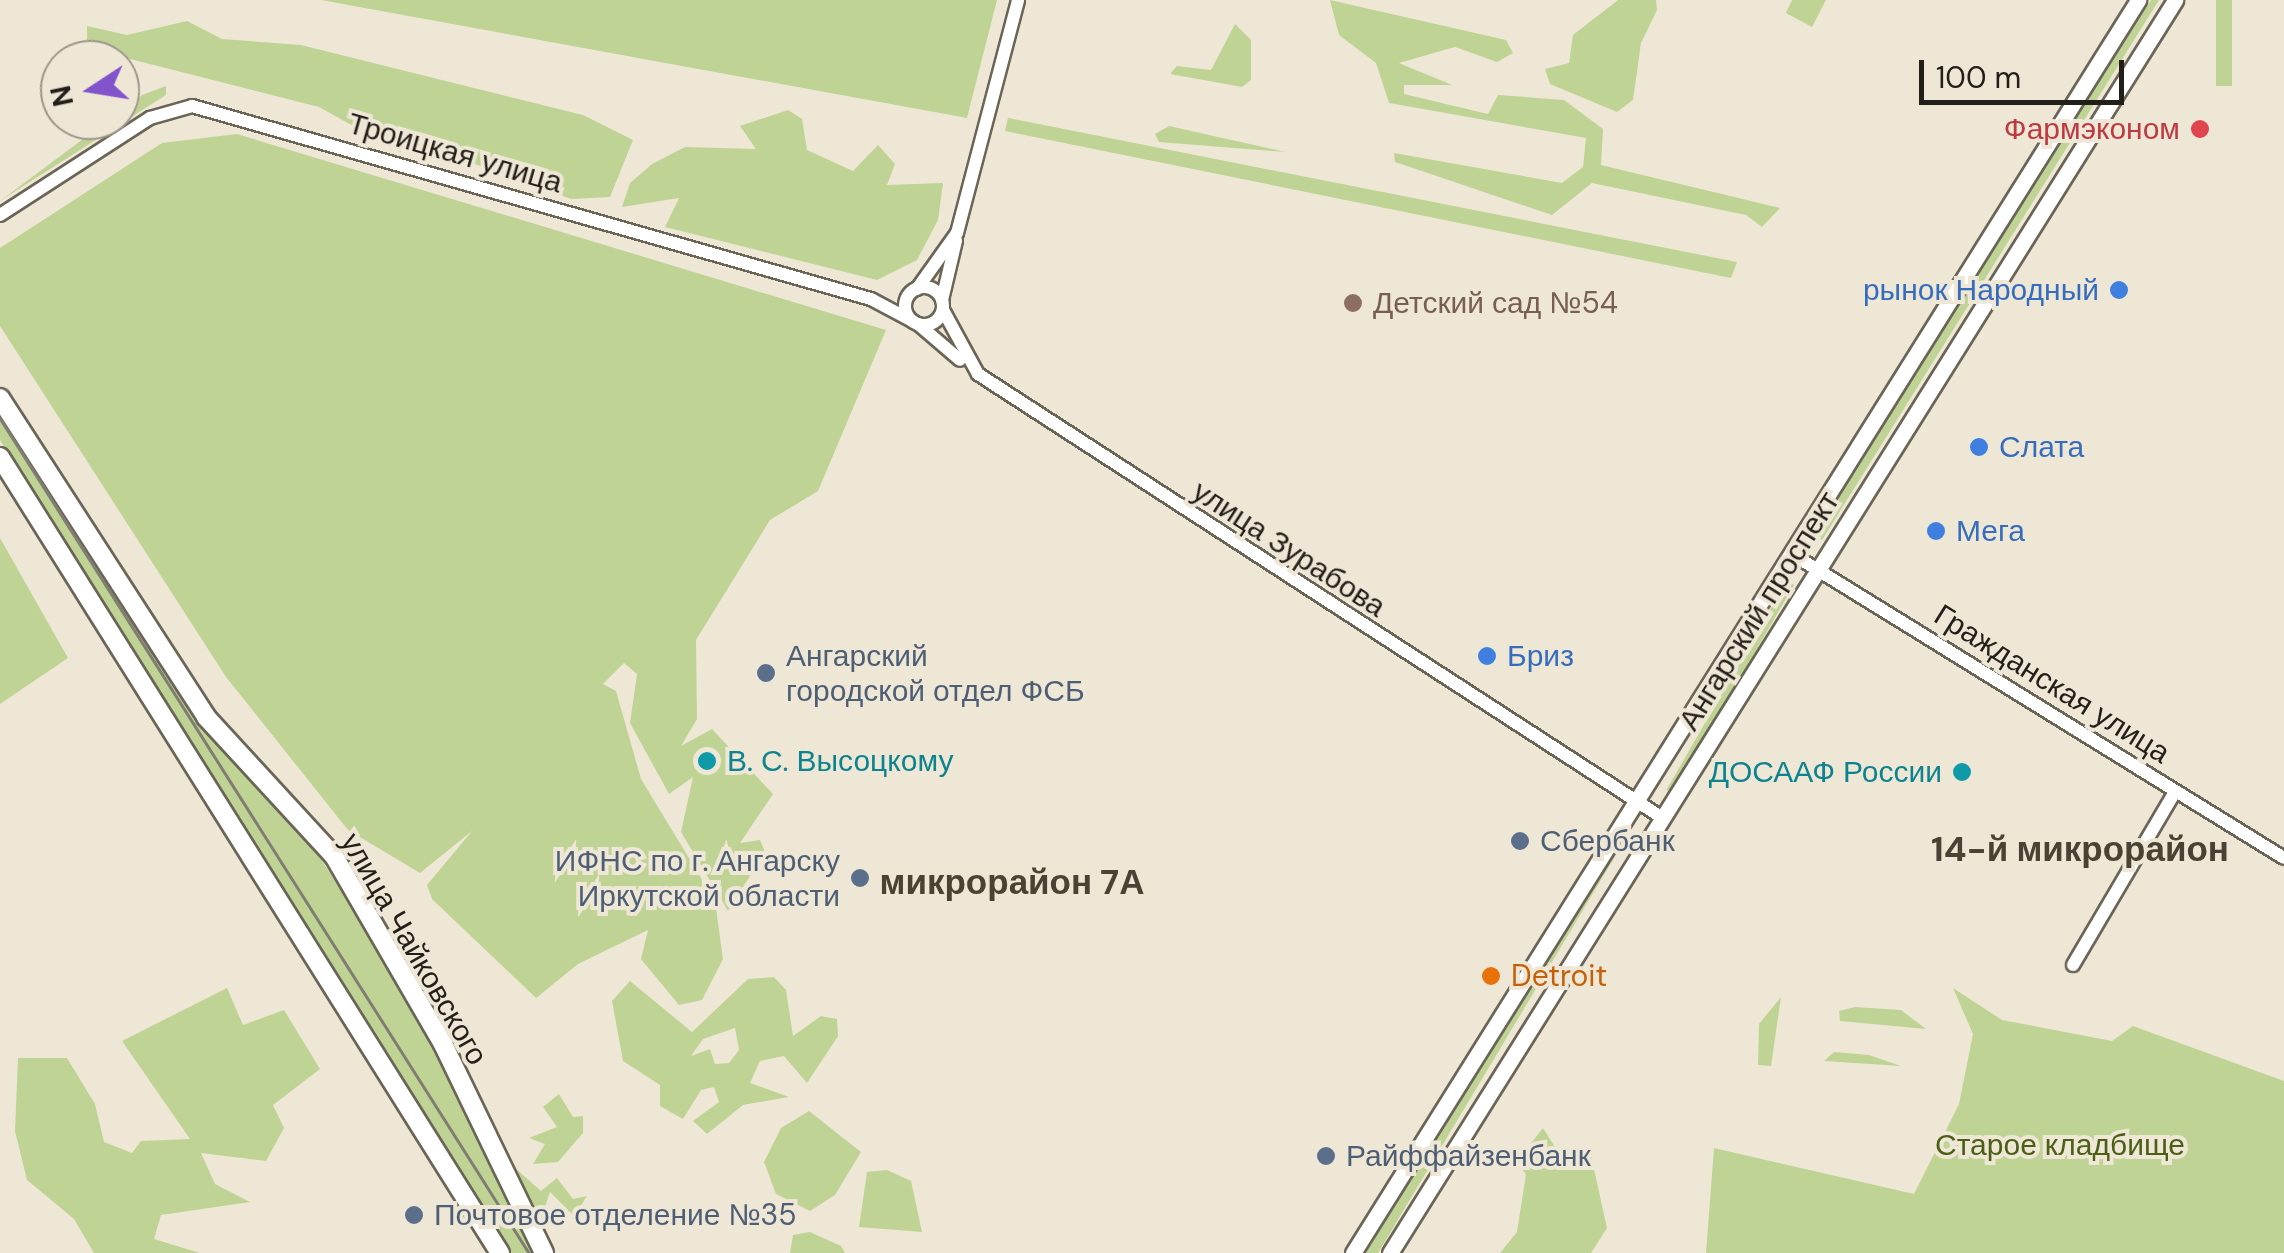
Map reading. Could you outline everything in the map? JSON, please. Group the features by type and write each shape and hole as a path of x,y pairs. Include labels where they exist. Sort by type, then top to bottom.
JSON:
{"main road":[{"name":"улица Чайковского","path":"0,398 206,717 334,856 443,1044 544,1253"},
{"path":"0,457 500,1253"}],"street":[{"path":"957,234 914,291 916,322 934,323 942,305 1018,0"},
{"name":"Ангарский проспект","path":"1353,1253 2138,0"},
{"name":"Ангарский проспект","path":"1390,1253 2175,0"},
{"name":"Троицкая улица","path":"0,215 150,118 192,106 871,299 916,322 978,374"},
{"path":"871,299 914,291 942,305"},
{"name":"улица Зурабова","path":"942,305 978,374 1660,817"},
{"name":"Гражданская улица","path":"1792,554 2284,858"},
{"path":"2073,966 2175,792"}],"green space":[{"path":"321,0 997,0 967,118"},
{"path":"1330,0 1506,40 1513,53 1497,62 1455,47 1399,63 1452,85 1404,85 1404,94 1488,114 1498,95 1564,100 1603,129 1601,165 1780,208 1762,227 1746,215 1592,183 1552,215 1395,162 1394,153 1562,183 1583,167 1586,138 1389,103 1376,63 1339,35"},
{"path":"1618,0 1656,0 1657,10 1641,43 1633,100 1617,112 1550,84 1545,69 1569,63 1573,35"},
{"path":"1792,0 1826,0 1812,27 1786,13"},
{"path":"2151,0 2159,0 1822,540 1814,535"},
{"path":"2216,0 2232,0 2232,86 2216,86"},
{"path":"187,21 222,39 301,45 583,115 633,140 610,197 571,199 437,150 400,152 319,107 140,61 140,40 87,40 87,26 127,35"},
{"path":"1235,24 1251,40 1251,80 1242,87 1170,74 1177,66 1211,70"},
{"path":"166,86 166,95 140,112 142,95"},
{"path":"788,110 802,119 807,150 853,171 878,145 895,164 887,185 943,183 938,220 917,260 877,280 665,227 679,198 622,207 630,183 652,164 685,147 756,149 740,126"},
{"path":"1008,118 1737,262 1731,278 1005,131"},
{"path":"1169,126 1286,152 1159,142 1155,134"},
{"path":"237,134 886,330 818,491 770,520 696,640 697,719 681,746 712,729 773,794 740,843 760,840 765,852 728,911 681,832 693,777 669,794 630,723 637,674 624,663 603,684 616,691 641,779 715,901 723,959 702,1000 679,1005 641,959 648,930 578,964 536,998 432,899 427,885 472,831 420,873 348,830 226,677 0,326 0,248 162,143"},
{"path":"82,140 96,140 0,201"},
{"path":"0,408 201,723 313,847 346,898 464,1099 534,1253 509,1253 0,440"},
{"path":"0,538 68,658 0,704"},
{"path":"1787,581 1794,585 1673,794 1666,790"},
{"path":"1632,828 1378,1253 1365,1253"},
{"path":"774,977 786,990 793,1036 821,1016 837,1019 838,1036 807,1083 784,1056 760,1061 750,1083 789,1097 743,1105 707,1134 693,1121 719,1102 714,1087 701,1090 683,1119 660,1106 660,1085 623,1061 612,1001 630,981 692,1032 748,979","holes":["735,1028 739,1050 729,1063 715,1064 710,1049 691,1056 703,1039"]},
{"path":"227,988 243,1025 284,1010 320,1069 273,1105 284,1128 266,1161 201,1153 215,1184 250,1202 161,1215 154,1239 200,1253 94,1253 74,1219 27,1180 15,1131 18,1058 67,1058 95,1104 104,1142 132,1153 141,1141 190,1139 122,1041"},
{"name":"Старое кладбище","path":"1953,988 2002,1020 2112,1041 2133,1026 2284,1081 2284,1253 1706,1253 1714,1148 1914,1194 1959,1104 1973,1034"},
{"path":"1781,997 1771,1066 1758,1065 1759,1024"},
{"path":"1855,1007 1901,1010 1926,1029 1840,1021 1839,1011"},
{"path":"1834,1052 1869,1055 1901,1066 1824,1061"},
{"path":"559,1094 573,1117 583,1116 583,1133 558,1162 533,1164 545,1144 529,1138 557,1127 543,1107"},
{"path":"809,1111 861,1152 835,1195 810,1211 776,1194 764,1162 781,1128"},
{"path":"1543,1128 1558,1152 1590,1151 1607,1228 1591,1253 1500,1253 1517,1232 1526,1174 1516,1162"},
{"path":"515,1168 541,1191 557,1178 573,1199 587,1196 574,1216 550,1192 538,1227"},
{"path":"887,1170 911,1181 922,1232 859,1227 867,1172"},
{"path":"810,1232 841,1246 845,1253 790,1253 793,1235"}],"tram line":[{"path":"0,418 529,1253"}],"place":[{"name":"Фармэконом","path":"2200,129"},
{"name":"рынок Народный","path":"2119,290"},
{"name":"Детский сад №54","path":"1353,303"},
{"name":"Слата","path":"1979,447"},
{"name":"Мега","path":"1936,531"},
{"name":"Бриз","path":"1487,656"},
{"name":"Ангарский городской отдел ФСБ","path":"766,673"},
{"name":"В. С. Высоцкому","path":"707,761"},
{"name":"ДОСААФ России","path":"1962,772"},
{"name":"Сбербанк","path":"1520,841"},
{"name":"ИФНС по г. Ангарску Иркутской области","path":"860,878"},
{"name":"Detroit","path":"1491,976"},
{"name":"Райффайзенбанк","path":"1326,1156"},
{"name":"Почтовое отделение №35","path":"414,1215"}],"district":[{"name":"14-й микрорайон","path":"2080,849"},
{"name":"микрорайон 7А","path":"1012,882"}]}
